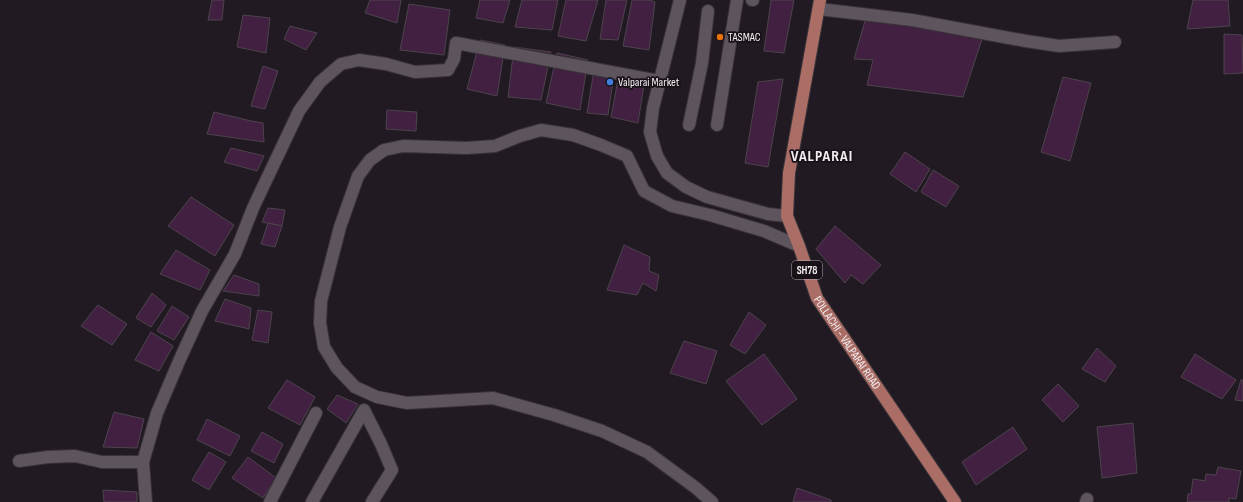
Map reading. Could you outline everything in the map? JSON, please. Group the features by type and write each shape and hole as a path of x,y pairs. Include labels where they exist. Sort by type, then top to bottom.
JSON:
{"main road":[{"name":"POLLACHI - VALPARAI ROAD","path":"820,4 788,173 787,216 817,298 955,502"}],"street":[{"path":"680,0 653,108 650,132 657,156 667,173 686,187 708,197 768,214 787,216"},
{"path":"717,125 737,0"},
{"path":"820,4 1059,46 1115,42"},
{"path":"689,124 702,63 708,11"},
{"path":"146,502 143,462 157,413 180,359 202,311 235,254 253,208 299,111 320,82 341,64 359,60 386,64 415,72 448,70 454,59 456,42 659,81"},
{"path":"712,502 696,488 647,452 602,431 554,415 493,398 407,403 377,397 355,387 337,368 324,347 320,323 321,301 340,227 358,176 370,160 384,150 403,146 467,148 495,146 520,136 541,130 573,135 627,156 644,191 672,206 710,215 764,231 799,246"},
{"path":"312,502 364,410 392,470 372,502"},
{"path":"270,502 316,413"},
{"path":"19,461 48,457 75,456 102,462 143,462"}],"building":[{"path":"212,0 224,0 222,20 208,20"},
{"path":"370,0 401,0 397,23 365,13"},
{"path":"480,0 510,0 503,23 476,18"},
{"path":"522,0 558,0 552,30 515,27"},
{"path":"566,0 598,0 586,41 558,36"},
{"path":"606,0 627,0 618,40 600,39"},
{"path":"632,0 649,0 655,2 649,50 623,46"},
{"path":"771,0 794,0 784,53 764,51"},
{"path":"1193,0 1228,0 1230,26 1187,29"},
{"path":"409,4 450,10 444,55 400,50"},
{"path":"867,14 984,33 963,97 867,85 873,60 854,59"},
{"path":"243,15 270,18 266,53 237,47"},
{"path":"290,26 317,33 306,50 284,39"},
{"path":"1224,34 1242,35 1243,73 1224,74"},
{"path":"480,40 505,45 497,96 467,89"},
{"path":"514,47 551,52 541,100 508,97"},
{"path":"557,53 588,60 580,110 546,103"},
{"path":"595,64 615,68 608,115 587,113"},
{"path":"263,66 278,71 265,109 251,106"},
{"path":"619,74 645,78 638,123 611,117"},
{"path":"1063,77 1091,83 1070,161 1041,152"},
{"path":"783,79 768,167 745,163 758,82"},
{"path":"387,110 417,112 416,131 386,129"},
{"path":"214,112 263,123 264,142 207,134"},
{"path":"231,148 264,156 257,171 224,162"},
{"path":"905,152 930,169 916,192 890,174"},
{"path":"933,170 959,186 946,207 921,192"},
{"path":"191,197 234,225 215,256 168,226"},
{"path":"268,208 285,210 282,226 262,222"},
{"path":"268,223 282,226 275,247 261,244"},
{"path":"835,226 881,265 863,284 851,275 845,283 816,249"},
{"path":"624,245 650,257 649,271 659,275 656,291 643,283 637,295 607,290"},
{"path":"176,250 210,270 200,290 160,274"},
{"path":"234,275 259,284 259,296 223,291"},
{"path":"152,293 166,305 151,327 136,318"},
{"path":"225,299 251,308 249,329 215,321"},
{"path":"98,305 127,324 112,345 81,326"},
{"path":"172,306 189,317 174,340 157,331"},
{"path":"258,310 272,312 268,343 252,340"},
{"path":"749,312 766,325 745,354 730,345"},
{"path":"151,332 173,346 159,371 135,360"},
{"path":"684,341 717,351 706,384 670,373"},
{"path":"1097,348 1116,366 1105,382 1082,369"},
{"path":"764,354 797,399 762,425 726,381"},
{"path":"1195,354 1236,380 1222,399 1181,377"},
{"path":"287,380 315,397 300,425 268,408"},
{"path":"1241,380 1243,380 1243,401 1235,400"},
{"path":"1058,384 1079,406 1063,422 1042,400"},
{"path":"337,395 358,404 346,423 327,409"},
{"path":"114,412 144,419 137,448 103,447"},
{"path":"207,419 240,436 230,456 197,440"},
{"path":"1133,423 1137,473 1102,478 1097,427"},
{"path":"1013,427 1027,449 976,485 962,462"},
{"path":"262,432 283,444 274,463 251,451"},
{"path":"209,452 226,462 209,490 192,480"},
{"path":"248,457 276,478 263,498 232,478"},
{"path":"1218,467 1241,471 1236,499 1229,498 1229,502 1187,502 1188,494 1191,494 1193,479 1205,481 1206,474 1216,475"},
{"path":"797,488 831,500 831,502 793,502"},
{"path":"103,490 137,492 137,502 104,502"}],"place":[{"name":"TASMAC","path":"720,37"},
{"name":"Valparai Market","path":"610,82"}],"district":[{"name":"VALPARAI","path":"822,155"}]}
